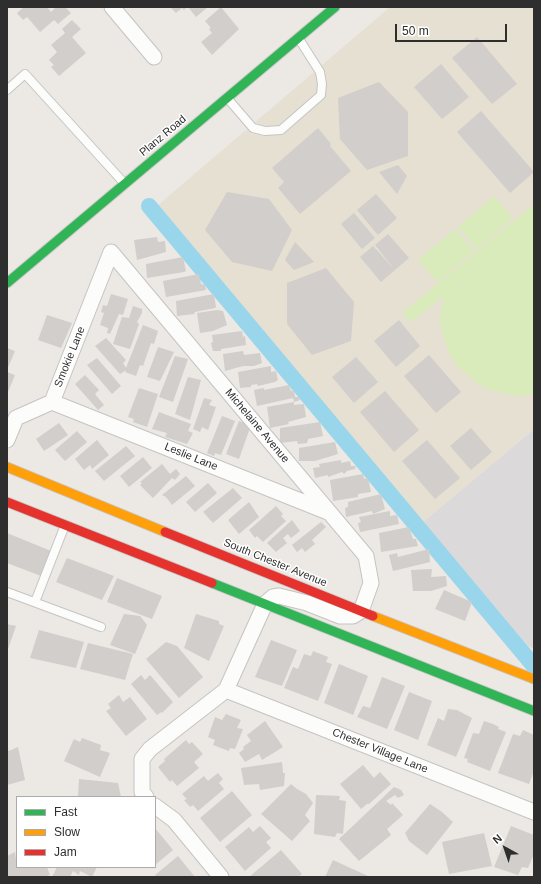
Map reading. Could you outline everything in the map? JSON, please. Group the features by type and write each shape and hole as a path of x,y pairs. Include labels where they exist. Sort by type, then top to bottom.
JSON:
{"main road":[{"name":"Planz Road","path":"7,283 335,7"},
{"name":"South Chester Avenue","path":"7,467 361,611 534,679"},
{"path":"7,502 534,711"}],"street":[{"path":"112,7 154,57"},
{"name":"Smokie Lane","path":"52,402 111,252"},
{"name":"Michelaine Avenue","path":"111,252 366,556 371,583 361,611"},
{"path":"7,440 16,418 52,402"},
{"name":"Leslie Lane","path":"52,402 330,513"},
{"path":"145,796 142,792 142,759 150,749 226,690 265,604 273,598 279,596 307,603 345,617 353,616 361,611"},
{"name":"Chester Village Lane","path":"226,690 534,812"},
{"path":"156,807 174,820 221,877"}],"lane":[{"path":"227,98 254,128 265,131 281,130 287,125 321,95 322,84 320,72 299,38"},
{"path":"7,90 25,74 125,184"},
{"path":"35,602 65,524"},
{"path":"7,592 101,627"}],"shaded area":[{"path":"390,7 534,7 534,429 423,522 157,206"},
{"path":"534,429 534,649 528,646 423,522"}],"green space":[{"path":"494,196 513,218 477,249 458,227"},
{"path":"534,204 534,394 515,396 490,390 478,384 457,366 450,355 441,329 440,315 444,296 411,322 402,313"},
{"path":"455,229 474,251 437,282 418,260"}],"building":[{"path":"24,7 47,7 51,12 56,7 65,7 71,13 58,24 54,20 40,32 27,17 23,20 17,13"},
{"path":"170,7 187,7 184,10 182,8 176,13"},
{"path":"188,7 208,7 196,17"},
{"path":"221,7 239,29 212,55 201,42 212,33 209,29 211,28 205,21"},
{"path":"72,20 81,29 72,37 86,53 59,76 51,67 54,65 49,60 57,52 51,45 65,33 62,29"},
{"path":"477,37 517,84 492,104 452,58"},
{"path":"441,64 469,97 442,119 414,87"},
{"path":"379,82 408,112 408,156 367,170 340,139 338,98"},
{"path":"481,111 534,172 510,193 457,132"},
{"path":"318,128 331,144 330,146 351,171 300,214 278,188 284,182 272,168"},
{"path":"398,165 407,176 397,194 379,172"},
{"path":"227,192 269,199 292,230 272,271 232,262 205,230"},
{"path":"376,194 397,218 378,235 357,210"},
{"path":"354,213 375,238 362,249 341,224"},
{"path":"388,234 409,258 395,270 375,245"},
{"path":"157,237 158,242 165,241 166,252 137,260 134,240"},
{"path":"295,242 314,262 294,270 285,260"},
{"path":"373,246 395,270 381,282 360,257"},
{"path":"183,257 186,271 147,278 146,264"},
{"path":"326,268 354,302 351,341 312,355 287,324 287,283"},
{"path":"199,274 201,284 205,285 206,290 166,297 163,281"},
{"path":"111,294 128,299 123,315 119,314 110,334 107,333 108,328 100,325 104,313 101,312 103,305 107,306"},
{"path":"214,294 215,308 195,312 194,314 177,316 176,301"},
{"path":"133,306 142,309 142,313 137,322 139,324 130,349 113,344 122,317 129,318"},
{"path":"217,310 223,311 227,325 213,331 200,333 197,313"},
{"path":"47,315 72,323 61,348 38,340"},
{"path":"399,320 420,346 396,367 374,341"},
{"path":"143,325 158,331 154,344 151,343 143,366 140,365 136,376 125,372 126,370 120,374 95,346 106,338 126,360 123,363 126,368"},
{"path":"242,331 243,337 245,336 246,345 221,349 221,351 213,351 211,343 213,342 212,335"},
{"path":"158,347 174,352 160,381 147,377"},
{"path":"7,348 15,351 7,370"},
{"path":"243,351 244,355 260,353 262,363 254,366 243,366 225,371 223,354"},
{"path":"429,355 461,392 436,413 404,376"},
{"path":"175,356 188,359 173,402 159,397"},
{"path":"356,357 378,382 354,403 332,377"},
{"path":"97,358 121,386 112,394 87,365"},
{"path":"271,366 271,372 276,371 278,380 258,386 257,384 251,385 251,387 240,388 238,372"},
{"path":"7,372 15,375 8,392 7,391"},
{"path":"85,375 99,390 95,394 104,405 98,410 75,384"},
{"path":"188,377 201,380 190,420 175,414"},
{"path":"289,385 291,391 294,390 295,397 299,397 300,400 294,402 293,398 257,406 254,390 264,388 264,390"},
{"path":"139,388 158,394 147,427 133,422 134,419 128,417"},
{"path":"385,391 419,430 394,452 360,412"},
{"path":"204,398 212,400 209,405 216,407 208,430 202,427 200,432 193,429"},
{"path":"294,402 294,405 304,404 306,417 288,422 289,424 270,428 267,407"},
{"path":"159,412 191,424 188,431 193,433 187,444 165,437 167,433 152,429"},
{"path":"222,416 235,421 221,455 215,453 214,456 207,453"},
{"path":"239,421 251,425 239,459 226,454"},
{"path":"320,422 323,436 308,439 307,443 298,444 297,441 280,443 280,428"},
{"path":"59,423 68,435 44,451 36,439"},
{"path":"471,428 492,452 471,470 450,446"},
{"path":"77,431 87,442 65,461 55,450"},
{"path":"97,440 109,455 92,469 90,465 84,470 75,459"},
{"path":"427,440 460,478 435,499 402,461"},
{"path":"335,442 338,454 315,461 299,461 299,448"},
{"path":"126,446 135,456 104,481 95,471"},
{"path":"143,457 152,468 129,487 120,476"},
{"path":"341,460 341,463 350,461 351,466 356,466 355,469 347,471 344,474 342,472 328,477 328,475 315,478 313,468 320,467 319,464"},
{"path":"162,464 170,474 176,469 180,474 175,480 172,478 153,498 140,485 142,483 140,482"},
{"path":"363,474 364,479 368,478 371,492 358,494 358,497 333,501 330,480"},
{"path":"186,476 195,486 172,505 166,497 162,495"},
{"path":"208,483 217,493 195,512 186,502"},
{"path":"233,488 242,498 213,523 203,512"},
{"path":"381,494 385,509 373,514 372,511 346,517 345,508 348,507 348,502"},
{"path":"249,502 259,517 239,534 228,520"},
{"path":"276,506 283,514 281,516 286,521 263,542 257,536 255,538 249,530"},
{"path":"390,511 390,516 397,515 399,524 360,532 358,523 361,522 359,517"},
{"path":"292,520 300,531 291,538 288,534 283,538 287,543 276,552 267,543"},
{"path":"321,522 326,527 312,540 315,544 305,552 302,548 297,552 292,545"},
{"path":"409,527 413,539 416,539 418,546 381,552 379,533"},
{"path":"7,533 51,551 41,576 7,563"},
{"path":"429,549 430,562 393,571 389,555 397,553 398,557"},
{"path":"67,558 114,576 102,600 56,582"},
{"path":"432,569 431,577 446,576 447,586 431,591 413,591 411,570"},
{"path":"117,578 162,596 152,619 107,602"},
{"path":"444,590 472,602 465,621 435,609"},
{"path":"124,614 140,616 147,625 135,654 110,645"},
{"path":"196,614 219,621 219,624 224,626 209,661 184,648"},
{"path":"7,624 16,626 7,652"},
{"path":"39,630 84,642 76,668 30,658"},
{"path":"271,640 297,650 282,686 255,677"},
{"path":"166,642 177,646 203,677 179,698 146,659"},
{"path":"88,643 133,654 125,680 80,669"},
{"path":"313,651 328,657 326,662 332,664 318,701 284,688 293,667 298,669 304,654 311,656"},
{"path":"339,664 368,676 353,715 324,703"},
{"path":"141,675 145,680 150,675 173,702 162,713 161,712 157,715 131,684"},
{"path":"382,677 405,686 387,729 357,717 363,706 370,708"},
{"path":"409,692 432,701 418,740 394,730"},
{"path":"119,695 123,702 130,697 147,719 126,736 106,711 111,708 108,704"},
{"path":"448,709 457,710 472,718 456,757 427,745 438,718 444,721"},
{"path":"226,714 241,720 237,728 243,729 235,749 230,748 229,751 213,745 215,740 208,737 215,717 222,720"},
{"path":"265,721 283,747 262,760 259,754 245,762 239,753 244,749 243,747 251,741 247,735"},
{"path":"484,721 499,727 498,729 506,732 490,771 467,762 468,759 464,758 473,733 479,734"},
{"path":"523,730 534,735 534,771 529,784 498,773 513,734 520,736"},
{"path":"82,738 101,745 100,750 110,753 100,777 64,761 74,739 80,742"},
{"path":"186,740 189,744 192,742 203,754 194,762 199,768 177,786 172,780 170,782 158,767 165,761 164,759"},
{"path":"18,747 25,780 7,785 7,749 9,751"},
{"path":"282,762 283,773 285,773 284,786 260,790 259,784 244,785 241,768"},
{"path":"363,765 374,778 380,772 391,784 369,804 361,809 340,784"},
{"path":"218,773 223,779 219,783 224,789 198,811 193,805 190,807 184,800 187,799 182,794 204,776 208,781"},
{"path":"79,779 118,783 121,796 78,796"},
{"path":"291,784 306,794 313,803 305,815 310,821 292,841 261,814"},
{"path":"394,787 401,790 404,795 398,798 395,795 386,801 391,805 392,803 403,815 387,829 391,835 359,861 339,839"},
{"path":"232,791 252,815 220,842 200,818"},
{"path":"316,795 340,796 339,800 346,801 343,834 337,833 335,837 314,834"},
{"path":"430,804 453,822 427,855 409,841 405,833"},
{"path":"260,826 271,838 266,842 271,848 245,871 225,847 249,827 253,832"},
{"path":"511,826 534,835 534,854 528,868 522,867 518,875 494,867"},
{"path":"156,829 173,850 156,864"},
{"path":"484,833 492,866 449,874 442,842"},
{"path":"281,850 302,874 298,877 249,877"},
{"path":"15,852 16,868 47,868 50,875 44,877 7,877 7,856"},
{"path":"178,856 195,877 157,877 155,875"},
{"path":"333,860 370,877 325,877"},
{"path":"56,868 96,868 92,877 80,871 79,875 73,871 70,877 52,877"}],"waterway":[{"path":"149,206 534,666"}],"traffic: fast":[{"path":"7,283 335,7"},
{"path":"212,583 534,711"}],"traffic: slow":[{"path":"7,467 165,532"},
{"path":"373,616 534,679"}],"traffic: jam":[{"path":"7,502 212,583"},
{"path":"165,532 373,616"}]}
